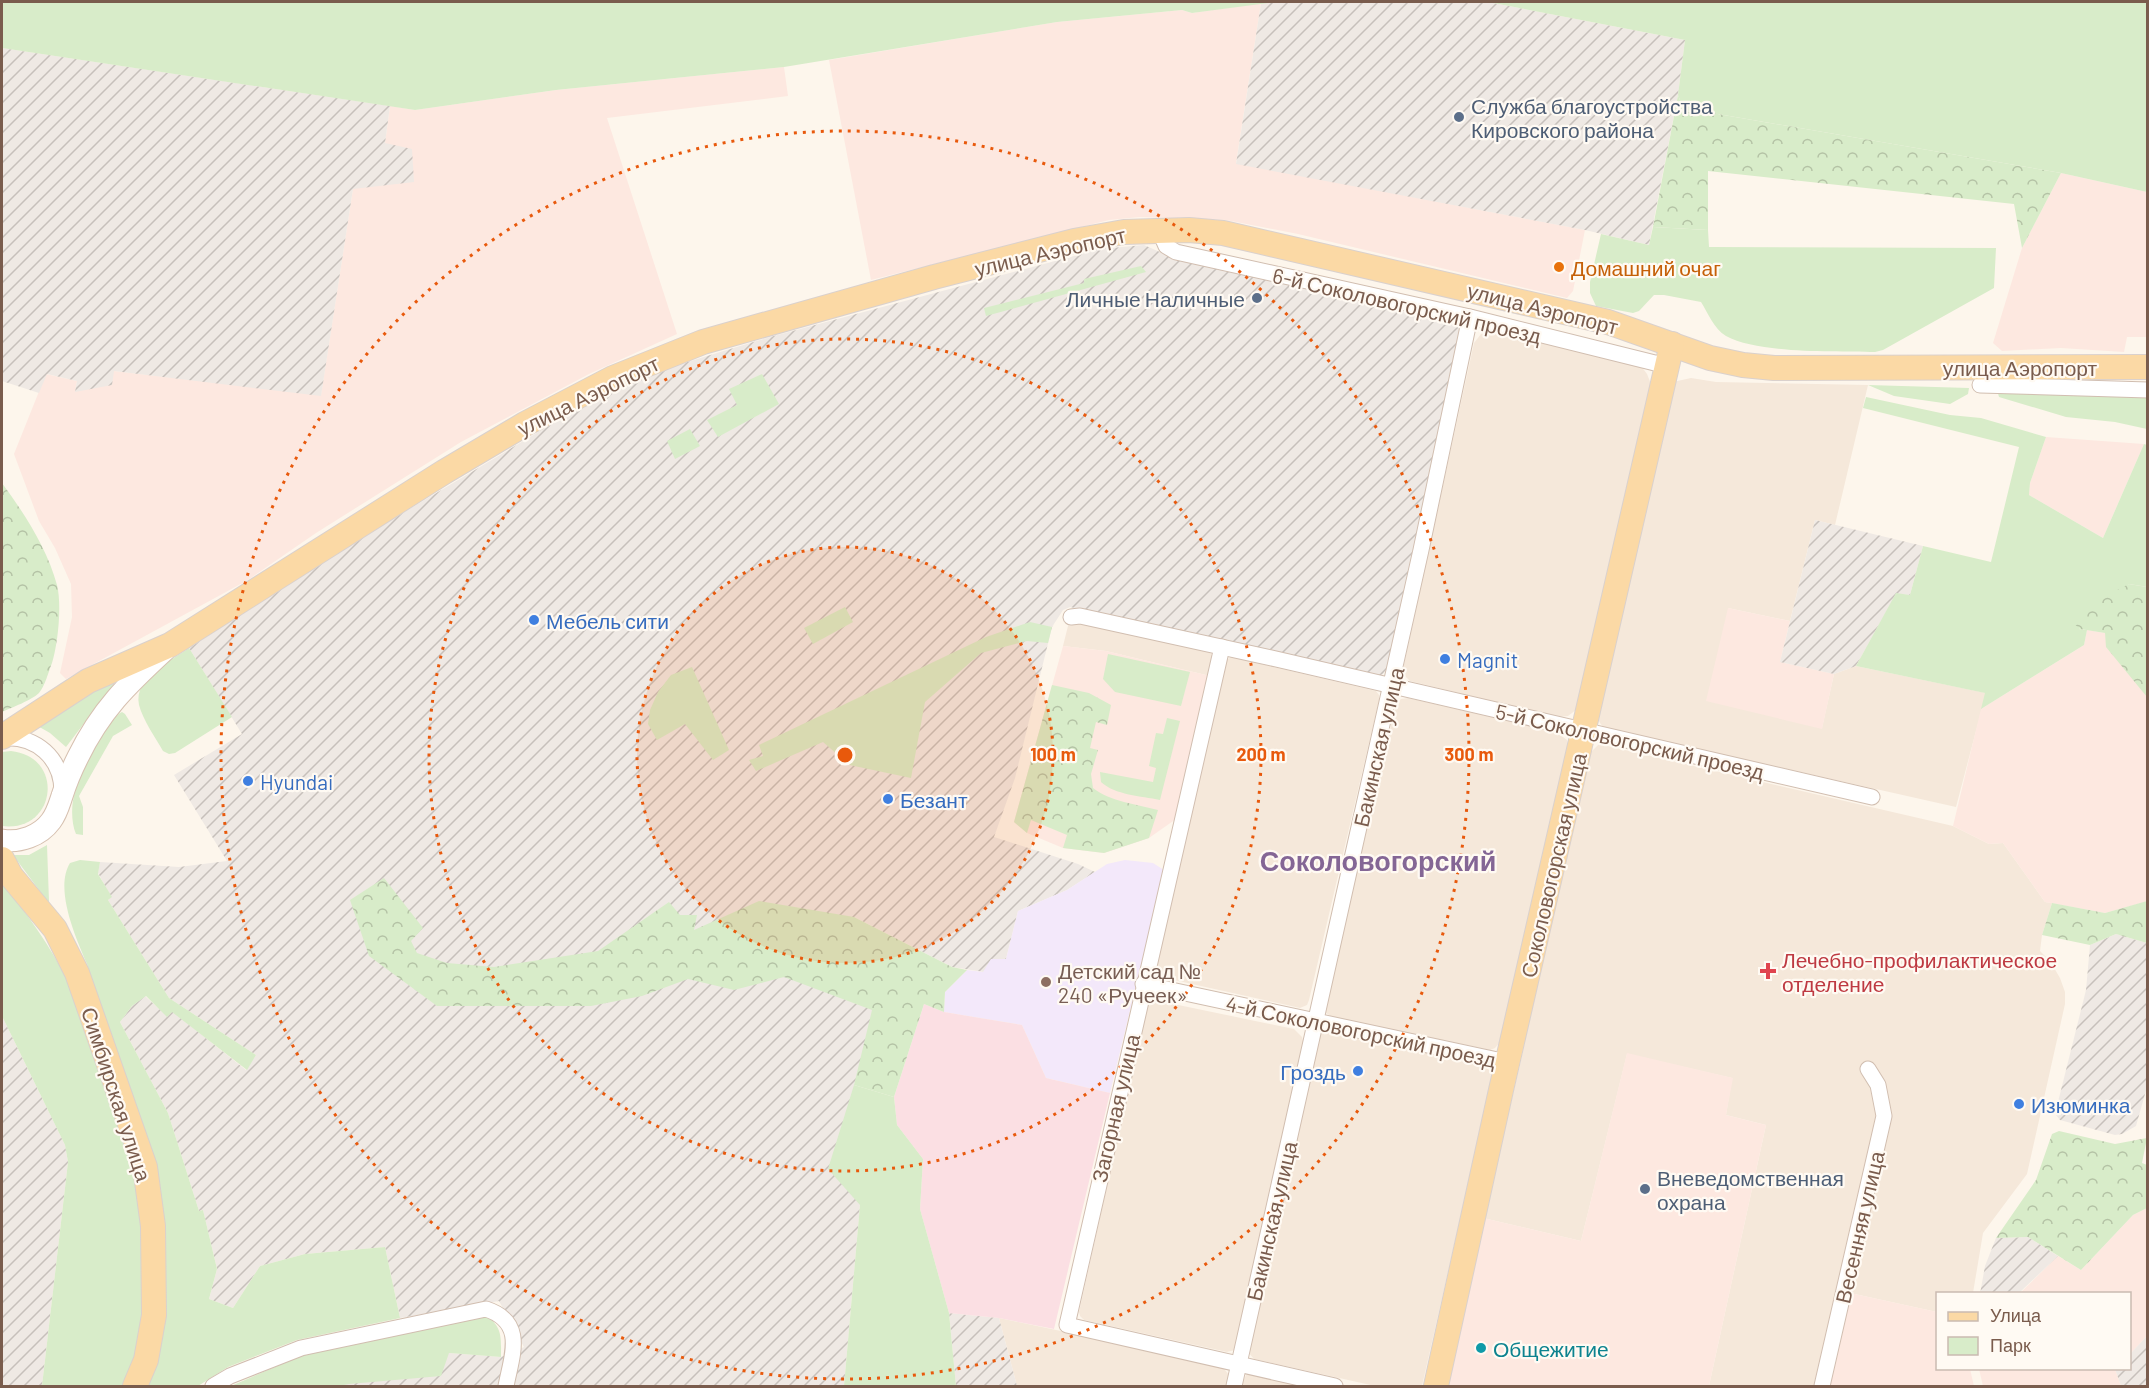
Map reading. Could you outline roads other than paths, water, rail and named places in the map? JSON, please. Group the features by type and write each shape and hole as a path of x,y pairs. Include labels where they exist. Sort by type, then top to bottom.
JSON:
{"main road":[{"name":"улица Аэропорт","path":"2,737 88,681 170,645 444,472 525,424 613,378 703,342 1074,241 1124,232 1189,230 1223,233 1608,322 1669,355 1710,358 1743,365 1774,368 2148,367"},
{"name":"Соколовогорская улица","path":"1436,1386 1669,355"},
{"name":"улица Аэропорт","path":"2,840 18,840 40,832 51,822 76,760 103,713 128,684 170,645"},
{"name":"Симбирская улица","path":"2,859 11,876 55,929 77,973 145,1167 153,1226 154,1315 146,1360 135,1386"}],"street":[{"name":"6-й Соколовогорский проезд","path":"1159,230 1166,246 1176,252 1470,317 1669,355"},
{"name":"Бакинская улица","path":"1234,1386 1391,687 1470,317"},
{"path":"1980,385 2148,390"},
{"name":"5-й Соколовогорский проезд","path":"1071,617 1080,616 1222,647 1872,797"},
{"name":"Загорная улица","path":"1222,647 1067,1324 1239,1363"},
{"name":"улица Аэропорт","path":"2,737 24,739 45,750 54,760 59,771 62,795"},
{"name":"4-й Соколовогорский проезд","path":"1143,984 1508,1062"},
{"name":"Весенняя улица","path":"1822,1386 1884,1116 1878,1085 1868,1069"},
{"path":"213,1386 230,1376 301,1348 486,1309 499,1313 510,1324 515,1342 506,1386"},
{"path":"1239,1363 1335,1386"}],"place":[{"name":"Служба благоустройства Кировского района","path":"1459,117"},
{"name":"Домашний очаг","path":"1559,267"},
{"name":"Личные Наличные","path":"1257,298"},
{"name":"Мебель сити","path":"534,620"},
{"name":"Magnit","path":"1445,659"},
{"name":"Hyundai","path":"248,781"},
{"name":"Безант","path":"888,799"},
{"name":"Лечебно-профилактическое отделение","path":"1768,971"},
{"name":"Детский сад № 240 «Ручеек»","path":"1046,982"},
{"name":"Гроздь","path":"1358,1071"},
{"name":"Изюминка","path":"2019,1104"},
{"name":"Вневедомственная охрана","path":"1645,1189"},
{"name":"Общежитие","path":"1481,1348"}],"district":[{"name":"Соколовогорский","path":"1378,860"}]}
